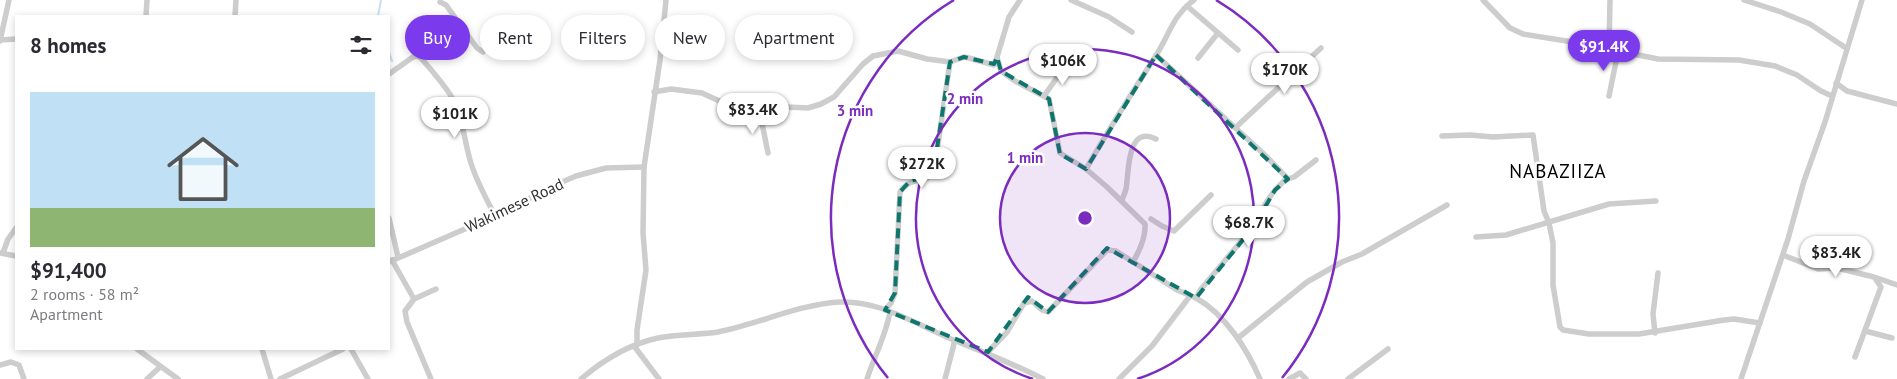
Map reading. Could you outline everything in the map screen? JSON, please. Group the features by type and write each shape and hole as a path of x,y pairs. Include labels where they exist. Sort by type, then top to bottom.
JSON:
{"street":[{"path":"9,0 0,41 15,39"},
{"path":"146,15 147,0"},
{"path":"235,15 236,0"},
{"path":"659,379 636,346 636,330 646,270 643,233 644,167 660,60 666,0"},
{"path":"654,92 671,89 702,93 728,105 760,113 787,107 808,108 834,97 858,69 873,56 898,51 927,59 950,62 964,57 986,62 994,66 1009,18 1020,0"},
{"path":"1071,0 1109,17 1132,32"},
{"path":"1086,169 1141,76 1156,55 1174,20 1194,0"},
{"path":"1483,0 1496,16 1516,32 1658,59 1739,60 1775,66 1792,72 1832,96"},
{"path":"1609,50 1610,0"},
{"path":"1744,0 1810,24 1846,48"},
{"path":"1741,379 1783,255 1804,181 1863,0"},
{"path":"440,2 446,5 480,50"},
{"path":"1187,6 1238,50"},
{"path":"1198,58 1218,34"},
{"path":"1235,128 1321,48"},
{"path":"1610,96 1618,52"},
{"path":"1156,55 1288,179"},
{"path":"390,73 417,56 421,58 453,100 461,119 469,157 477,179 495,216"},
{"path":"997,58 1001,71 1015,81 1049,99 1060,153 1086,169 1122,200 1145,224 1142,245 1133,262"},
{"path":"867,379 888,326 888,311 895,293 900,192 904,185 910,181 928,178 934,172 950,62"},
{"path":"1044,96 1066,66 1074,63"},
{"path":"1836,83 1847,91 1897,104"},
{"path":"760,113 768,153"},
{"path":"1442,136 1470,134 1493,137 1533,135 1544,211 1549,223 1553,243 1555,300 1560,327 1570,332 1589,334 1655,333 1686,325 1734,319 1760,323"},
{"path":"1122,200 1127,188 1128,163 1136,142 1145,136 1156,139"},
{"path":"1119,379 1152,346 1254,226 1275,190 1316,160"},
{"name":"Wakimese Road","path":"390,261 495,216 576,176 606,168 644,167"},
{"path":"1151,219 1162,226 1174,230 1211,195"},
{"path":"1476,237 1506,235 1609,204 1656,201"},
{"path":"1238,338 1307,282 1342,262 1362,254 1447,204"},
{"path":"390,222 398,258"},
{"path":"15,229 2,253 15,256"},
{"path":"988,352 1007,332 1024,304 1032,301 1042,310 1048,312 1104,250 1112,250 1207,306 1238,338 1260,379"},
{"path":"1783,255 1818,269 1838,268 1897,285"},
{"path":"390,261 414,299"},
{"path":"1655,333 1653,314 1658,273"},
{"path":"1855,357 1881,287 1874,277"},
{"path":"431,379 405,314 407,307 414,299 436,289"},
{"path":"582,379 598,365 636,346 658,338 719,331 778,314 825,304 853,302 867,304 908,318 955,340 988,352 1043,379"},
{"path":"1865,331 1892,338"},
{"path":"945,379 955,340"},
{"path":"1348,379 1388,349"},
{"path":"138,350 178,379"},
{"path":"262,350 271,379"},
{"path":"280,379 341,350"},
{"path":"352,350 368,379"},
{"path":"0,365 11,362 19,365 24,379"},
{"path":"147,379 160,367"},
{"path":"1289,379 1300,373 1306,379"}],"highlighted area":[{"path":"1156,55 1288,179 1275,190 1254,226 1196,298 1107,248 1048,312 1028,297 988,352 885,310 895,293 900,192 910,181 933,175 950,62 964,57 994,64 997,57 1001,71 1049,99 1060,154 1086,169"}],"waterway":[{"path":"378,15 381,0"},
{"path":"390,55 392,61"}],"district":[{"name":"NABAZIIZA","path":"1558,171"}]}
